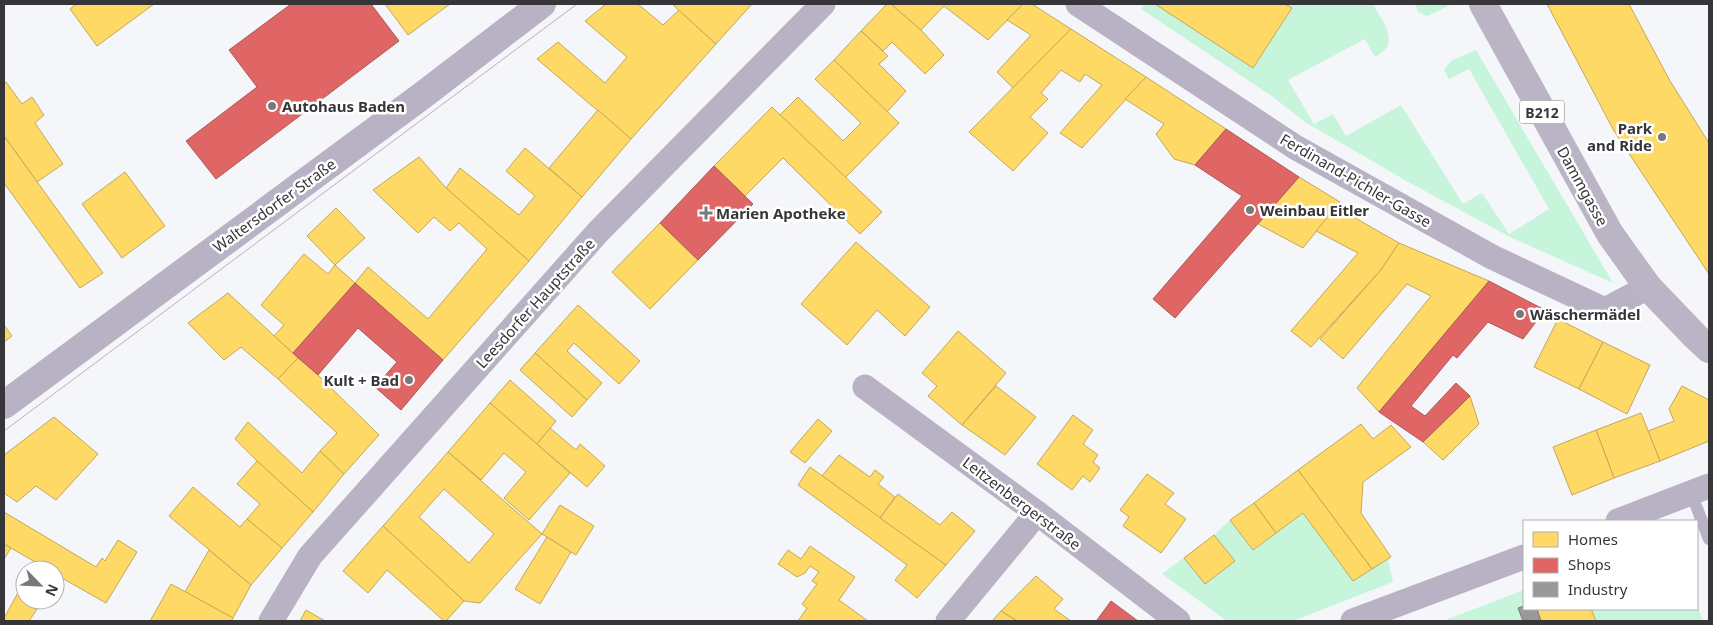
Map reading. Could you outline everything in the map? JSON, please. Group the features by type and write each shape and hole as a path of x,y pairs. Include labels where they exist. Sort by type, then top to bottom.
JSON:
{"main road":[{"name":"Dammgasse","path":"1482,4 1610,234 1648,287 1709,348"}],"street":[{"name":"Waltersdorfer Straße","path":"4,405 423,95 542,4"},
{"name":"Leesdorfer Hauptstraße","path":"271,621 310,556 578,254 823,4"},
{"name":"Ferdinand-Pichler-Gasse","path":"1078,4 1295,147 1492,257 1605,310 1648,287"},
{"name":"Leitzenbergerstraße","path":"865,387 1037,513 1178,621"},
{"path":"1621,520 1700,490"},
{"path":"948,621 1037,513"},
{"path":"1353,621 1523,557"}],"lane":[{"path":"1700,490 1709,539"}],"green space":[{"path":"1144,4 1155,4 1253,68 1292,9 1285,4 1373,4 1388,32 1389,39 1383,51 1375,57 1365,39 1288,80 1314,124 1333,114 1346,136 1401,105 1463,204 1482,193 1509,234 1549,209 1469,69 1449,79 1444,70 1451,61 1476,50 1613,283 1512,238 1410,183 1305,122 1273,97 1141,9"},
{"path":"1415,4 1451,4 1427,16 1418,12"},
{"path":"1303,513 1388,560 1393,582 1293,621 1227,621 1162,574 1214,535 1230,520 1253,550"},
{"path":"1523,590 1523,610 1698,610 1698,608 1703,621 1443,621"}],"building: Homes":[{"path":"76,4 154,4 97,46 70,9"},
{"path":"385,4 450,4 408,35"},
{"path":"606,4 638,4 663,25 679,10 716,44 631,139 537,59 558,42 605,83 627,57 585,21"},
{"path":"672,4 752,4 716,44"},
{"path":"887,4 891,4 921,30 944,55 925,74 892,42 883,51 861,31"},
{"path":"891,4 1023,4 988,40 944,6 921,30"},
{"path":"1023,4 1032,4 1071,29 1013,88 997,72 1031,35 1007,20"},
{"path":"1155,4 1285,4 1292,8 1253,68"},
{"name":"Park and Ride","path":"1547,4 1629,4 1670,81 1709,143 1709,274 1614,131"},
{"path":"1071,29 1146,77 1082,148 1060,133 1102,85 1085,74 1080,82 1061,70 1041,93 1048,99 1030,117 1048,133 1013,171 969,132"},
{"path":"861,31 888,56 879,64 906,91 887,112 834,60"},
{"path":"834,60 899,123 845,178 780,115 798,97 843,141 861,123 815,79"},
{"path":"1146,77 1226,129 1195,165 1174,159 1156,134 1164,124 1125,99"},
{"path":"6,82 22,104 32,97 44,115 35,123 63,164 37,182 4,136 4,83"},
{"path":"772,107 882,212 860,234 783,158 745,196 714,166"},
{"path":"598,110 631,139 582,197 549,168"},
{"path":"4,136 103,273 80,288 4,183"},
{"path":"525,148 582,197 529,261 446,188 460,168 519,215 535,196 506,171"},
{"path":"419,157 446,188 529,261 443,360 355,283 368,267 428,319 487,249 459,223 450,231 434,217 418,233 373,190"},
{"path":"125,172 165,226 122,258 82,204"},
{"path":"1299,177 1340,202 1303,248 1258,224"},
{"path":"1336,207 1399,243 1380,271 1311,347 1291,331 1358,253 1316,231"},
{"path":"336,208 365,238 335,265 307,236"},
{"path":"660,223 698,260 650,309 612,272"},
{"path":"856,242 930,307 905,336 877,310 847,345 801,304"},
{"path":"1399,243 1489,281 1379,412 1357,388 1431,296 1407,284 1343,359 1320,339 1380,271"},
{"path":"304,254 328,274 335,265 355,283 293,353 274,336 284,325 261,305"},
{"path":"228,293 298,358 278,379 241,347 224,360 188,323"},
{"path":"578,305 640,361 619,384 574,343 567,351 602,383 587,400 535,353"},
{"path":"1558,319 1603,342 1579,389 1534,367"},
{"path":"4,325 12,336 4,342"},
{"path":"958,331 1006,373 962,425 928,396 937,386 922,373"},
{"path":"1603,342 1650,365 1627,414 1579,389"},
{"path":"535,353 587,400 572,417 520,370"},
{"path":"298,358 379,435 344,474 320,451 337,433 278,379"},
{"path":"510,380 556,421 537,444 490,403"},
{"path":"996,386 1036,417 1005,455 962,425"},
{"path":"1682,386 1709,400 1709,441 1660,461 1648,431 1674,421 1669,409"},
{"path":"1470,396 1479,424 1443,460 1423,442"},
{"path":"490,403 570,473 529,520 504,498 526,472 504,453 481,480 448,452"},
{"path":"1641,413 1660,461 1614,478 1596,430"},
{"path":"1073,415 1093,430 1083,444 1098,455 1093,462 1100,468 1090,482 1083,476 1072,490 1037,464"},
{"path":"54,417 98,454 56,500 36,486 17,502 4,493 4,455"},
{"path":"818,419 832,431 805,463 790,452"},
{"path":"248,422 302,473 320,451 344,474 313,512 235,439"},
{"path":"1361,424 1373,439 1391,425 1411,447 1363,482 1361,513 1391,557 1372,569 1298,470"},
{"path":"550,428 576,450 580,444 605,466 587,487 537,444"},
{"path":"1596,430 1614,478 1572,495 1553,447"},
{"path":"448,452 542,534 480,603 464,601 383,526","holes":["444,489 494,534 469,563 419,517"]},
{"path":"839,455 870,477 875,470 884,477 878,484 895,497 880,518 822,476"},
{"path":"257,461 313,512 282,548 247,519 260,504 237,484"},
{"path":"810,467 946,565 917,598 895,580 907,565 798,485"},
{"path":"1298,470 1372,569 1353,581 1303,513 1276,533 1254,503"},
{"path":"1147,474 1174,493 1165,504 1186,519 1161,553 1123,526 1129,517 1120,510"},
{"path":"193,487 240,527 247,519 282,548 251,585 169,516"},
{"path":"898,494 940,525 952,512 975,531 946,565 880,518"},
{"path":"1254,503 1276,533 1253,550 1230,520"},
{"path":"560,505 594,526 576,555 542,534"},
{"path":"4,512 96,567 102,558 105,561 118,540 137,552 106,603 65,580 65,560 32,560 4,544"},
{"path":"383,526 464,601 446,621 387,570 368,593 343,571"},
{"path":"1214,535 1235,561 1205,584 1184,558"},
{"path":"547,537 571,552 540,604 515,589"},
{"path":"4,544 11,548 4,559"},
{"path":"810,546 855,577 839,600 868,621 798,621 807,608 802,604 817,584 812,581 819,572 810,566 805,573 797,577 778,564 788,550 801,559"},
{"path":"209,550 251,585 233,618 185,592"},
{"path":"1036,576 1063,599 1054,609 1071,621 1017,621 1001,611"},
{"path":"171,584 233,618 231,621 150,621"},
{"path":"15,598 15,610 36,610 29,621 4,621"},
{"path":"306,610 325,621 300,621"},
{"path":"1537,610 1591,610 1596,621 1541,621"},
{"path":"1001,611 1017,621 992,621"}],"building: Shops":[{"name":"Autohaus Baden","path":"291,4 371,4 399,41 216,179 186,141 257,87 229,50"},
{"name":"Weinbau Eitler","path":"1226,129 1299,177 1175,318 1153,299 1242,196 1195,165"},
{"name":"Marien Apotheke","path":"714,166 753,204 698,260 660,223"},
{"path":"1489,281 1545,310 1523,339 1488,322 1457,358 1453,355 1411,406 1425,416 1456,383 1470,396 1423,442 1379,412"},
{"path":"355,283 443,360 401,410 375,387 397,362 358,328 318,375 293,353"},
{"path":"1111,601 1138,621 1097,620"}],"building: Industry":[{"path":"1523,606 1523,610 1537,610 1541,621 1523,621 1518,608"}],"tram line":[{"path":"4,431 577,4"}],"place":[{"name":"Autohaus Baden","path":"272,106"},
{"name":"Park and Ride","path":"1662,137"},
{"name":"Weinbau Eitler","path":"1250,210"},
{"name":"Marien Apotheke","path":"706,213"},
{"name":"Wäschermädel","path":"1520,314"},
{"name":"Kult + Bad","path":"409,380"}]}
